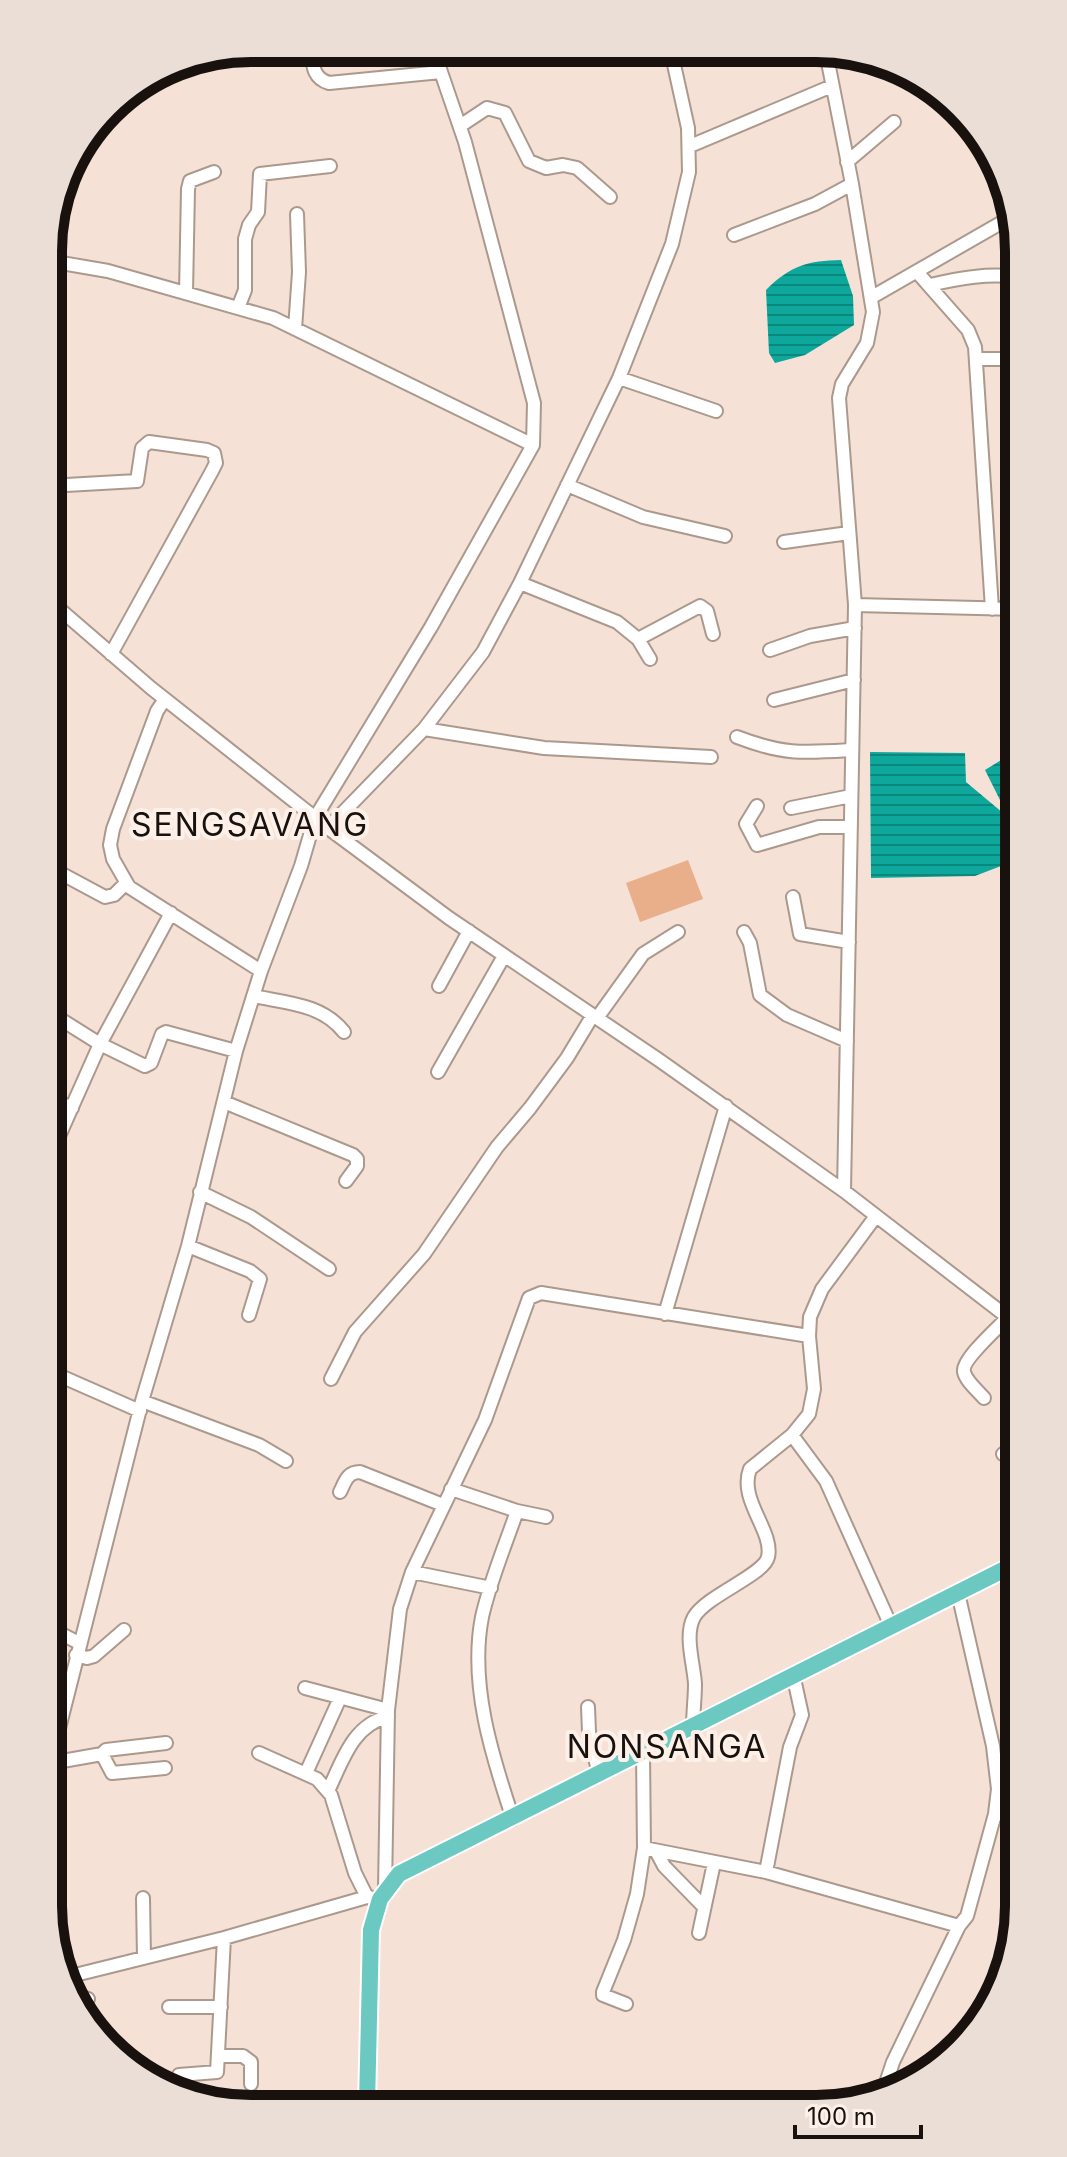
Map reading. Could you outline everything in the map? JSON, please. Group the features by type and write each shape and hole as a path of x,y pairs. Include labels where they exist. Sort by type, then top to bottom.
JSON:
{"main road":[{"path":"367,2095 371,1930 377,1895 399,1874 1005,1569"}],"street":[{"path":"313,62 314,73 321,81 329,83 441,72"},
{"path":"62,1710 141,1406 188,1246 236,1051 315,818 431,627 533,445 534,403 460,126 438,62"},
{"path":"328,828 424,729 483,652 520,583 619,378 672,244 689,172 690,146 673,62"},
{"path":"828,63 872,297 872,328 867,343 842,384 839,398 855,605 844,1191"},
{"path":"690,146 832,86"},
{"path":"460,126 487,108 505,113 529,161 546,168 563,165 577,168 610,197"},
{"path":"847,162 894,122"},
{"path":"238,308 245,290 245,239 249,225 258,212 260,174 330,166"},
{"path":"186,293 188,189 190,181 214,172"},
{"path":"734,235 815,204 852,184"},
{"path":"295,329 299,272 297,214"},
{"path":"872,297 1002,222"},
{"path":"62,263 108,271 273,318 533,445"},
{"path":"917,272 968,330 978,359 992,609"},
{"path":"930,285 966,276 1005,275"},
{"path":"978,359 1005,359"},
{"path":"619,378 716,411"},
{"path":"66,485 137,481 142,448 149,442 207,450 216,457 212,471 111,654"},
{"path":"567,485 643,517 725,536"},
{"path":"784,542 849,533"},
{"path":"520,583 617,622 638,639 650,659"},
{"path":"855,605 1005,609"},
{"path":"638,639 700,606 707,611 713,634"},
{"path":"62,611 165,699 328,828 504,956 726,1106 844,1191 1005,1315"},
{"path":"770,650 810,636 855,628"},
{"path":"774,700 854,680"},
{"path":"165,699 157,711 113,829 110,845 113,859 126,883 261,971"},
{"path":"424,729 544,748 711,757"},
{"path":"737,737 780,752 798,754 852,750"},
{"path":"791,808 851,796"},
{"path":"757,806 746,824 757,845 819,827 851,827"},
{"path":"62,874 105,897 114,895 126,883"},
{"path":"793,897 800,934 849,942"},
{"path":"62,1130 100,1044 171,913"},
{"path":"439,986 469,931"},
{"path":"331,1379 355,1332 424,1254 497,1147 530,1108 643,954 678,932"},
{"path":"744,932 750,943 760,995 787,1015 847,1041"},
{"path":"438,1072 504,956"},
{"path":"253,996 318,1010 330,1017 344,1032"},
{"path":"62,1020 100,1044 145,1066 151,1063 162,1034 166,1032 236,1051"},
{"path":"224,1102 353,1155 357,1166 346,1181"},
{"path":"62,1104 72,1108"},
{"path":"665,1314 726,1106"},
{"path":"200,1192 251,1217 329,1269"},
{"path":"693,1727 692,1623 708,1604 729,1587 759,1571 768,1560 768,1547 748,1489 748,1475 750,1469 792,1435 809,1414 814,1400 810,1317 822,1289 876,1216"},
{"path":"188,1246 250,1271 260,1279 249,1315"},
{"path":"377,1895 388,1714 400,1609 412,1572 485,1420 529,1298 541,1293 809,1336"},
{"path":"984,1398 964,1374 963,1368 969,1357 1005,1320"},
{"path":"62,1376 259,1445 286,1461"},
{"path":"792,1435 826,1481 891,1626"},
{"path":"340,1492 347,1476 360,1472 443,1505"},
{"path":"451,1489 517,1511 546,1517"},
{"path":"513,1819 496,1766 480,1686 482,1619 517,1511"},
{"path":"412,1572 491,1588"},
{"path":"887,2081 893,2062 970,1909 995,1814 998,1789 993,1746 958,1593"},
{"path":"62,1637 87,1658 94,1656 124,1630"},
{"path":"766,1872 790,1747 802,1715 793,1674"},
{"path":"305,1688 388,1714"},
{"path":"306,1773 340,1698"},
{"path":"588,1707 589,1732 599,1775"},
{"path":"328,1791 361,1730 373,1720 388,1714"},
{"path":"62,1764 102,1754 106,1750 166,1743"},
{"path":"626,2004 603,1995 603,1992 624,1940 650,1849 643,1752"},
{"path":"259,1753 317,1779 328,1791 355,1873 377,1895"},
{"path":"102,1754 112,1773 165,1768"},
{"path":"995,1814 1005,1815"},
{"path":"650,1849 766,1872 959,1926"},
{"path":"650,1849 704,1907"},
{"path":"699,1933 714,1863"},
{"path":"75,1975 377,1895"},
{"path":"143,1898 144,1958"},
{"path":"179,2075 216,2073 220,2056 224,1938"},
{"path":"169,2007 221,2007"},
{"path":"220,2056 243,2056 251,2062 251,2084"}],"shaded area":[{"path":"688,860 703,899 640,922 626,883"}],"water":[{"path":"841,260 853,296 854,325 805,355 775,363 769,353 766,290 800,266"},
{"path":"870,752 965,753 966,782 1005,815 1005,864 975,876 871,878"},
{"path":"1005,758 1005,810 985,770"}],"district":[{"name":"SENGSAVANG","path":"250,825"},
{"name":"NONSANGA","path":"667,1747"}]}
